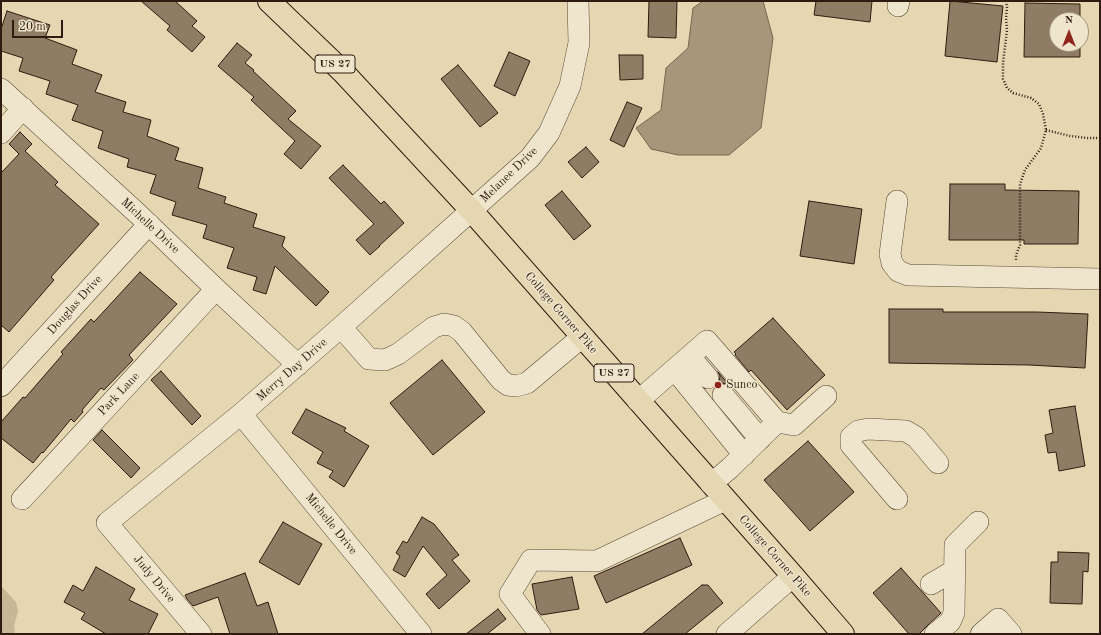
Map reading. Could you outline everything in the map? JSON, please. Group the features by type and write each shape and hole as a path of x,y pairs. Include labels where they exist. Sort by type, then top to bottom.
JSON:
{"highway":[{"name":"College Corner Pike","path":"269,1 343,72 471,210 843,634"}],"street":[{"name":"Melanee Drive","path":"471,210 530,158 549,133 570,86 579,43 578,1"},
{"name":"Michelle Drive","path":"1,89 149,224 298,365"},
{"path":"1,133 23,108"},
{"path":"897,201 890,254 892,263 898,271 908,275 1100,279"},
{"name":"Merry Day Drive","path":"107,523 241,414 298,365 471,210"},
{"name":"Douglas Drive","path":"1,386 149,224"},
{"name":"Park Lane","path":"22,499 216,289"},
{"path":"341,327 369,358 385,360 398,354 434,326 444,324 454,326 462,332 501,380 508,385 516,386 527,383 582,337"},
{"path":"638,401 708,341 777,422 794,425 826,396"},
{"path":"682,364 708,378"},
{"path":"682,364 744,454"},
{"path":"723,395 760,439"},
{"name":"Michelle Drive","path":"241,414 421,634"},
{"path":"540,634 510,594 531,560 598,561 718,492 744,454 777,422"},
{"path":"897,499 851,445 851,437 858,430 868,428 906,430 916,436 938,463"},
{"path":"935,634 950,622 954,613 955,545 978,522"},
{"name":"Judy Drive","path":"107,523 202,634"},
{"path":"931,584 955,570"},
{"path":"727,634 793,576"},
{"path":"981,634 998,619 1011,634"}],"path":[{"path":"1006,1 1007,30 1002,63 1003,79 1006,88 1012,93 1031,98 1039,104 1043,114 1046,130 1041,148 1025,170 1020,184 1020,245 1016,255 1016,277"},
{"path":"1046,130 1070,136 1100,138"}],"shaded area":[{"path":"703,1 763,1 773,38 761,128 729,155 678,155 651,149 636,128 661,110 666,68 688,48 693,8"},
{"path":"1,586 16,602 18,611 14,626 15,634 1,634"}],"building":[{"path":"141,1 175,1 197,21 192,26 205,37 192,52 167,30 170,26"},
{"path":"649,1 677,1 676,38 648,37"},
{"path":"816,1 872,1 870,22 814,15"},
{"path":"950,1 1003,6 997,62 945,56"},
{"path":"1025,3 1080,4 1080,12 1049,12 1049,52 1080,52 1080,57 1024,57"},
{"path":"7,11 50,25 45,38 77,50 72,64 102,75 95,92 126,102 123,112 151,120 147,136 179,148 175,160 203,168 198,188 226,197 224,203 257,214 253,227 285,237 282,246 329,292 316,306 275,266 266,294 253,290 257,277 227,268 234,248 203,238 207,225 172,215 176,202 150,193 156,175 127,167 129,159 98,148 103,131 72,120 78,105 46,94 50,81 19,71 23,58 1,51 1,29"},
{"path":"237,43 252,55 245,63 296,111 288,119 321,146 301,169 284,154 295,141 251,100 254,97 218,66"},
{"path":"509,52 530,61 515,96 494,86"},
{"path":"619,55 643,55 643,79 620,80"},
{"path":"458,65 498,113 480,127 441,79"},
{"path":"627,102 642,108 624,147 610,140"},
{"path":"20,132 32,144 25,151 58,182 55,185 99,224 51,277 54,280 9,332 1,325 1,173 19,154 9,144"},
{"path":"586,147 599,162 582,178 568,162"},
{"path":"343,165 381,204 384,201 404,223 370,255 356,240 374,224 329,178"},
{"path":"950,184 1005,184 1005,190 1079,191 1078,244 1024,244 1024,240 949,240"},
{"path":"562,191 591,226 574,240 545,205"},
{"path":"809,201 862,209 854,264 800,256"},
{"path":"140,272 177,304 129,355 133,360 104,390 101,388 74,422 71,419 33,463 1,438 1,422 23,397 25,398 63,354 61,352 91,319 94,322"},
{"path":"889,309 943,309 943,312 1037,312 1088,314 1085,368 1029,365 889,363"},
{"path":"773,318 825,375 787,410 751,370 749,372 734,352"},
{"path":"442,360 485,412 433,455 390,403"},
{"path":"161,371 201,416 192,425 151,380"},
{"path":"718,372 729,385 721,383 718,385 720,376"},
{"path":"1075,406 1085,466 1059,471 1056,452 1048,453 1045,435 1053,433 1049,410"},
{"path":"306,409 346,428 344,431 369,446 344,487 329,477 333,471 317,463 323,452 292,433"},
{"path":"102,430 140,468 131,478 93,440"},
{"path":"808,441 854,492 810,531 764,480"},
{"path":"422,517 434,524 459,555 452,560 470,581 439,609 426,594 447,575 423,546 405,577 393,570 400,556 396,553 403,541 407,543"},
{"path":"283,522 322,544 299,585 259,562"},
{"path":"680,538 692,565 606,603 594,576"},
{"path":"1058,552 1089,553 1088,572 1083,571 1082,604 1050,603 1051,562 1058,562"},
{"path":"96,567 135,589 129,600 158,614 148,634 106,634 81,619 85,613 64,602 73,585 83,591"},
{"path":"901,568 941,613 919,634 909,634 873,593"},
{"path":"245,573 257,606 268,602 278,634 230,634 218,597 193,606 185,595"},
{"path":"572,577 579,609 541,615 537,610 532,584"},
{"path":"702,585 708,585 723,603 685,634 642,634"},
{"path":"498,609 506,619 487,634 466,634"}],"place":[{"name":"Sunco","path":"718,385"}]}
